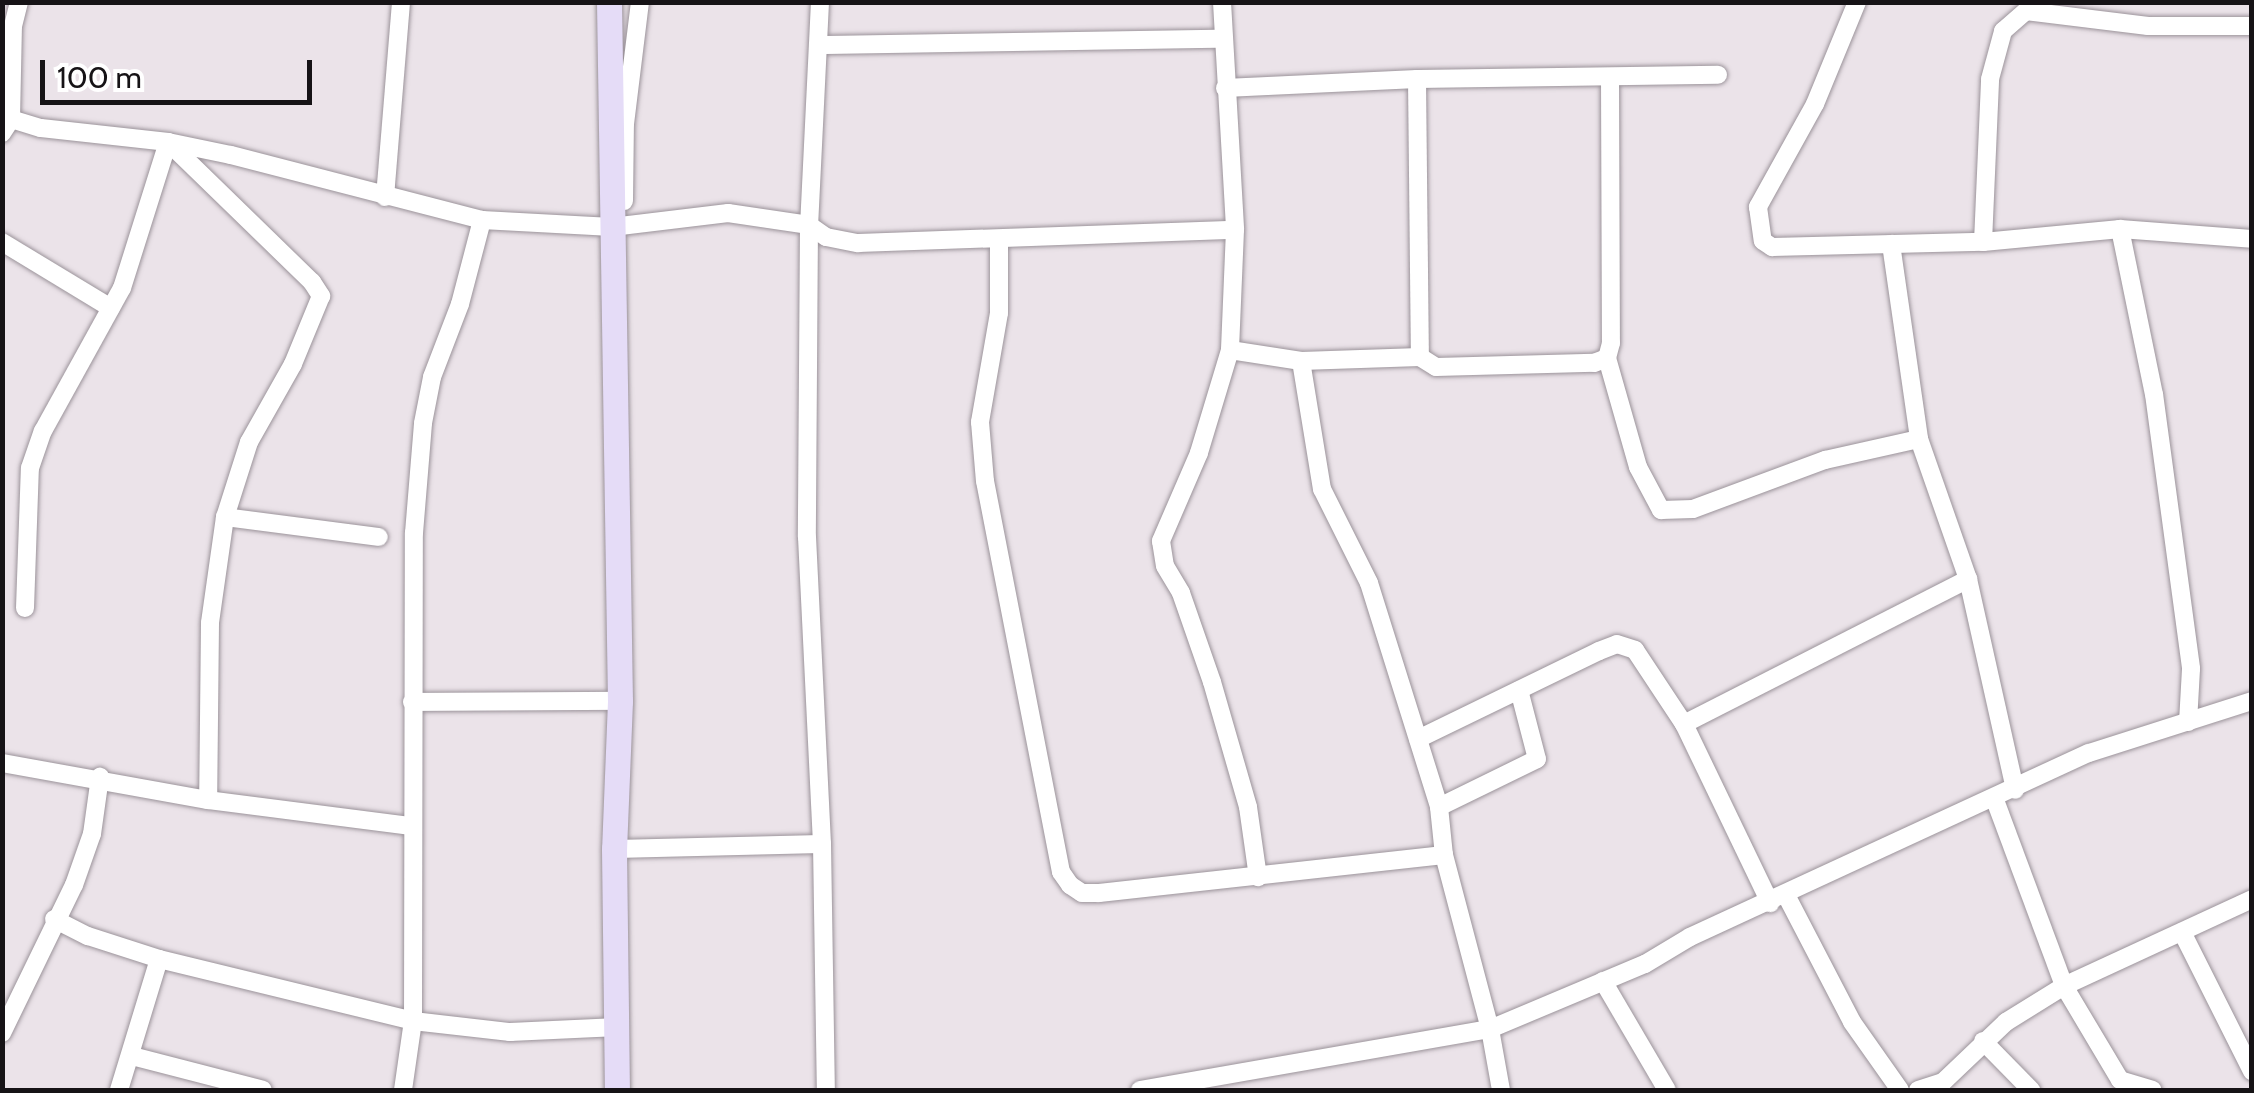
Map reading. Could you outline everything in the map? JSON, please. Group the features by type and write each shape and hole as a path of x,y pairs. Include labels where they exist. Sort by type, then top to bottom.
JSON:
{"main road":[{"path":"609,2 618,227 620,701 614,849 617,1090"}],"street":[{"path":"20,2 13,26 7,126 168,142 482,220 618,227 728,213 809,225 826,237 858,243 1235,230"},
{"path":"385,198 401,2"},
{"path":"618,227 624,124 640,2"},
{"path":"820,2 809,225 807,537 822,844 826,1090"},
{"path":"1222,2 1235,230 1230,350 1199,453 1161,541 1165,566 1180,593 1212,682 1248,807 1258,876"},
{"path":"1857,2 1815,104 1762,195 1758,221 1763,240 1772,247 1983,242 2120,229 2252,240"},
{"path":"1983,242 1990,79 2004,30 2026,11 2148,26 2252,26"},
{"path":"819,45 1223,38"},
{"path":"1226,88 1417,79 1718,75"},
{"path":"1610,77 1611,343 1607,358 1638,467 1661,510 1693,509 1825,460 1919,439"},
{"path":"1417,79 1420,357"},
{"path":"25,608 30,468 42,431 122,288 168,142"},
{"path":"168,142 312,282 321,296 293,364 249,442 225,517 210,623 208,800"},
{"path":"403,1090 413,1021 410,826 414,533 422,423 432,378 460,304 482,220"},
{"path":"2120,229 2154,394 2191,669 2188,722"},
{"path":"998,241 998,313 980,422 985,482 1061,872 1082,893 1444,854"},
{"path":"2,242 112,308"},
{"path":"1891,244 1919,439 1968,579 2015,790"},
{"path":"1230,350 1301,361 1420,357 1436,366 1594,364 1607,358"},
{"path":"1301,361 1322,489 1369,583 1439,807 1444,854 1490,1029 1501,1090"},
{"path":"225,517 380,538"},
{"path":"1684,724 1968,579"},
{"path":"1418,739 1617,644 1635,650 1684,724 1778,899 1852,1022 1900,1090"},
{"path":"1439,807 1537,759 1519,690"},
{"path":"412,702 620,701"},
{"path":"1140,1090 1490,1029 1645,964 1690,937 1995,800 2089,753 2252,702"},
{"path":"2,763 100,777 208,800 410,826"},
{"path":"2,1033 54,919 74,885 92,834 100,777"},
{"path":"1995,800 2064,986 2120,1080 2152,1090"},
{"path":"614,849 822,844"},
{"path":"1918,1090 1943,1082 1984,1041 2064,986 2252,898"},
{"path":"54,919 88,936 159,958 413,1021 510,1032 618,1027"},
{"path":"2182,932 2252,1071"},
{"path":"118,1090 132,1056 159,958"},
{"path":"1604,981 1666,1090"},
{"path":"1984,1041 2031,1090"},
{"path":"132,1056 263,1090"}]}
